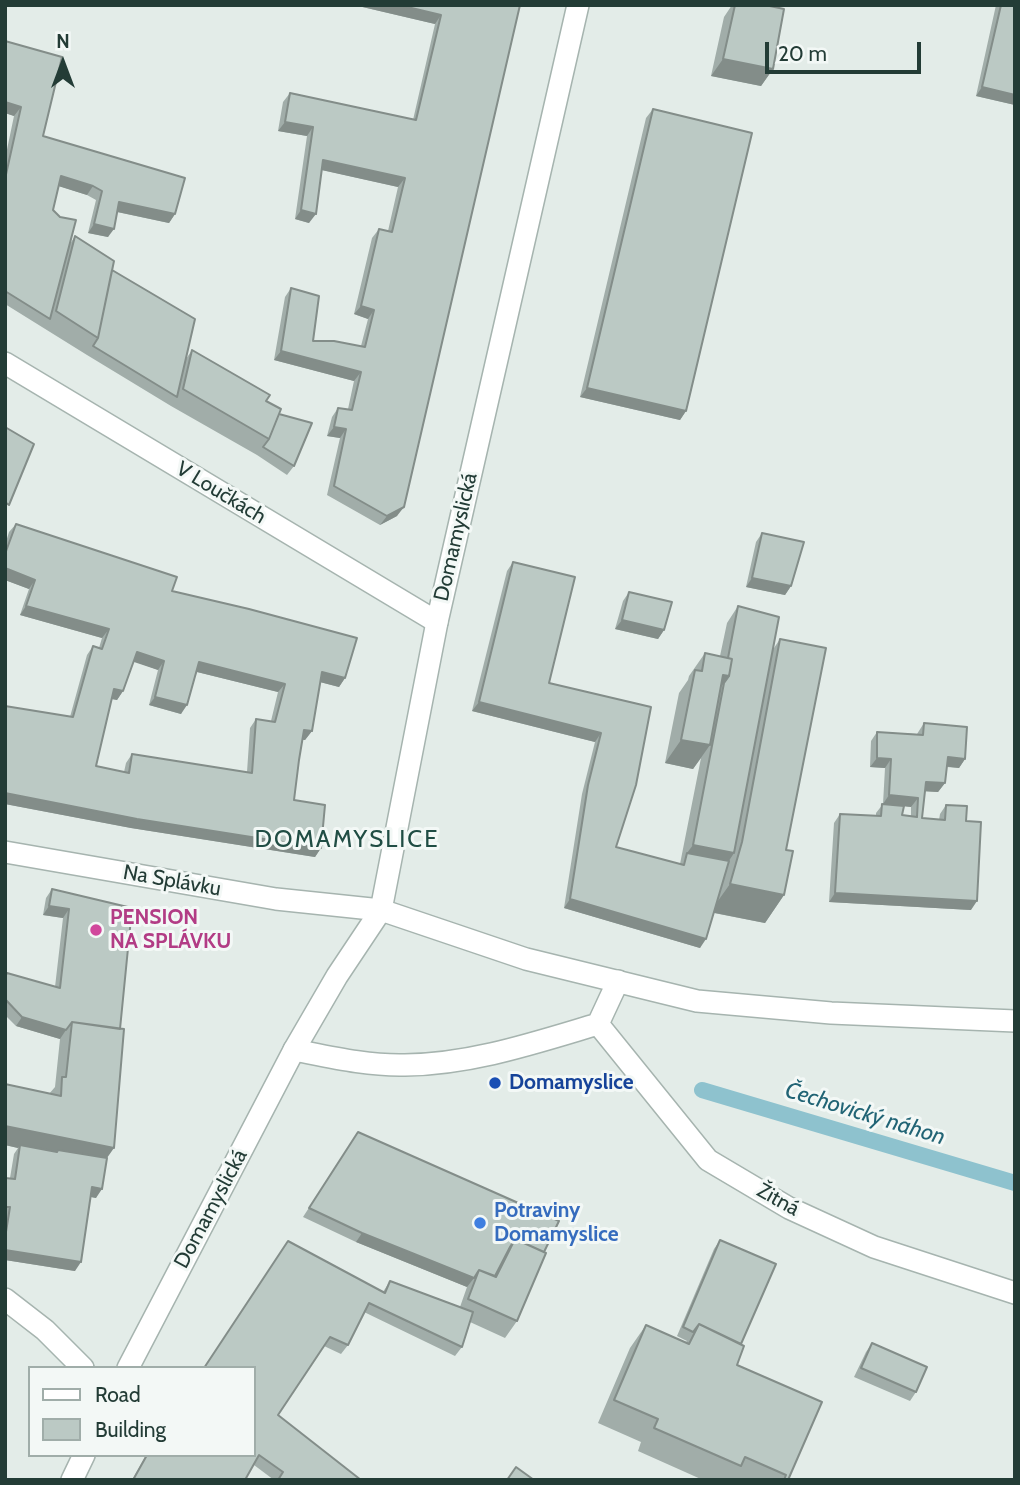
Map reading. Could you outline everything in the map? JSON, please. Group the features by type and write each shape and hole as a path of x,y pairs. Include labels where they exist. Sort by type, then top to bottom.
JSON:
{"street":[{"name":"Domamyslická","path":"129,1366 293,1050 337,976 382,911 437,622 578,5"},
{"name":"V Loučkách","path":"5,363 437,622"},
{"name":"Na Splávku","path":"5,852 275,899 382,911"},
{"path":"382,911 526,959 697,1001 831,1013 1015,1021"},
{"path":"293,1050 347,1060 403,1065 458,1061 499,1053 598,1024 618,981"},
{"name":"Žitná","path":"598,1024 708,1160 789,1208 874,1247 1015,1293"},
{"path":"5,1298 45,1330 81,1366"},
{"path":"72,1480 83,1457"}],"building":[{"path":"399,5 520,5 404,507 387,516 334,486 346,429 334,427 338,408 352,410 361,372 281,351 291,288 319,296 313,341 334,341 365,347 374,310 361,306 379,229 392,232 405,178 323,160 316,214 301,210 313,127 285,122 290,93 416,120 441,15"},
{"path":"735,5 765,5 784,9 773,69 723,59"},
{"path":"1001,5 1015,5 1015,95 982,87"},
{"path":"5,41 62,57 43,136 185,178 175,214 119,202 114,229 94,224 102,191 61,176 53,210 60,217 76,220 50,319 5,291 5,179 21,107 5,102"},
{"path":"653,109 752,133 686,411 587,388"},
{"path":"75,236 114,261 98,338 56,311"},
{"path":"112,270 195,319 177,397 93,346 98,338"},
{"path":"192,350 270,395 266,401 281,409 269,439 183,389"},
{"path":"279,414 312,423 294,466 263,447"},
{"path":"5,427 34,444 9,505 5,502"},
{"path":"16,524 177,577 172,591 357,638 345,678 322,672 312,731 304,730 294,800 325,805 321,848 137,819 5,793 5,706 73,717 93,646 102,649 109,629 26,606 35,580 5,568 5,554","holes":["137,652 164,661 155,697 187,705 199,662 285,684 275,722 256,719 252,773 132,754 129,773 96,766 114,689 123,691"]},
{"path":"762,533 804,542 791,586 752,578"},
{"path":"513,562 575,577 549,683 651,707 636,785 616,847 684,865 687,853 729,861 706,939 570,899 588,785 601,733 479,702"},
{"path":"629,592 672,602 664,630 622,620"},
{"path":"738,606 779,617 734,853 693,845 724,683 729,676 732,659 728,658"},
{"path":"780,639 826,648 786,850 793,851 784,895 730,884 742,842"},
{"path":"705,653 732,659 729,676 723,675 710,745 681,740 695,670 702,671"},
{"path":"924,723 967,727 965,759 948,757 945,783 926,782 922,818 945,820 946,805 967,806 966,821 981,822 977,901 835,893 840,814 881,816 882,804 904,806 902,815 917,817 918,798 889,795 891,759 877,758 877,732 923,735"},
{"path":"52,889 132,908 120,1029 72,1022 66,1030 22,1017 5,999 7,973 60,988 69,909 49,906"},
{"path":"72,1022 124,1029 114,1148 5,1126 5,1084 61,1096 62,1077 66,1077"},
{"path":"358,1132 559,1221 544,1252 515,1239 495,1276 479,1270 474,1278 362,1233 309,1208"},
{"path":"20,1145 107,1158 102,1189 92,1187 81,1262 5,1250 10,1207 5,1207 5,1178 15,1179"},
{"path":"515,1239 546,1253 517,1321 468,1299 479,1270 496,1277"},
{"path":"720,1240 776,1264 741,1344 699,1324 693,1332 683,1327"},
{"path":"288,1241 385,1293 390,1281 473,1312 462,1347 369,1303 348,1345 330,1337 278,1415 361,1480 278,1480 283,1472 259,1455 245,1480 133,1480 146,1457 256,1457 256,1366 205,1366"},
{"path":"699,1324 744,1346 737,1365 822,1402 788,1480 784,1480 786,1475 745,1457 741,1466 654,1428 658,1419 614,1400 646,1325 689,1344"},
{"path":"872,1343 927,1367 916,1392 861,1368"},
{"path":"516,1467 534,1480 507,1480"}],"waterway":[{"name":"Čechovický náhon","path":"702,1090 1015,1183"}],"place":[{"name":"PENSION NA SPLÁVKU","path":"96,930"},
{"name":"Domamyslice","path":"495,1083"},
{"name":"Potraviny Domamyslice","path":"480,1223"}],"district":[{"name":"DOMAMYSLICE","path":"347,840"}]}
